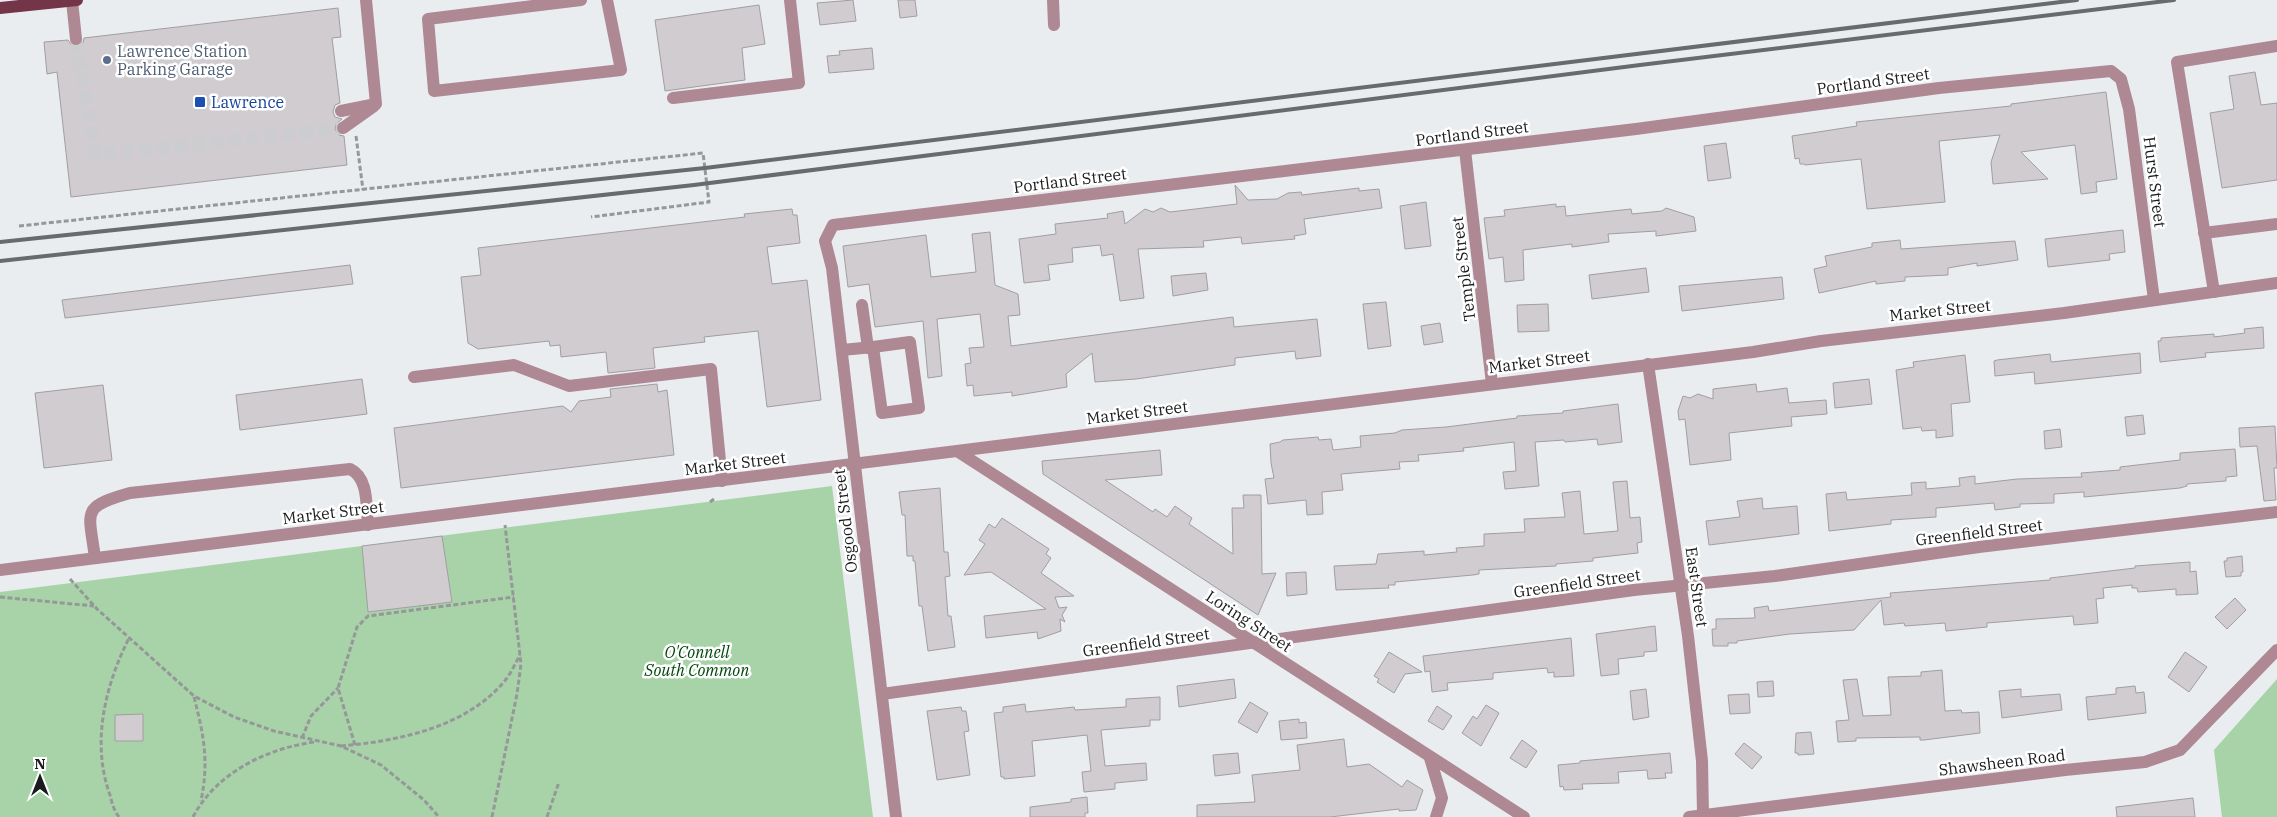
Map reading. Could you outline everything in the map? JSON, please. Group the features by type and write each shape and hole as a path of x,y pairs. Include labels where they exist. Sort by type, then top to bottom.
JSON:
{"main road":[{"path":"0,8 77,0"}],"street":[{"path":"72,0 76,39"},
{"path":"366,0 376,104"},
{"path":"581,0 498,4 428,19 434,91 621,70 608,0"},
{"path":"673,98 799,83 790,0"},
{"path":"1053,0 1054,25"},
{"path":"2214,292 2177,62 2277,46"},
{"name":"Portland Street","path":"833,225 1646,128 1939,88 2114,72"},
{"name":"Hurst Street","path":"2114,72 2121,79 2129,109 2154,300"},
{"path":"341,111 376,104"},
{"path":"343,128 376,104"},
{"name":"Temple Street","path":"1465,150 1492,384"},
{"path":"2204,233 2277,224"},
{"name":"Osgood Street","path":"833,225 825,241 832,268 896,817"},
{"name":"Market Street","path":"0,570 1753,352 1927,327 2064,313 2277,283"},
{"path":"842,350 870,347 910,342 919,408 882,413 870,347 862,305"},
{"name":"East Street","path":"1648,364 1681,586 1702,761 1703,815"},
{"path":"414,377 514,365 569,386 711,369 722,481"},
{"name":"Loring Street","path":"957,451 1524,817"},
{"path":"95,558 90,514 104,500 130,493 350,469 358,472 363,481 368,524"},
{"name":"Greenfield Street","path":"882,694 1634,590 1681,586 2277,512"},
{"name":"Shawsheen Road","path":"1689,817 2065,770 2145,762 2180,750 2277,650"},
{"path":"1430,758 1442,798 1436,817"}],"path":[{"path":"356,136 364,190"},
{"path":"19,226 703,153 709,202 591,217"},
{"path":"710,502 714,499"},
{"path":"492,817 517,694 521,664 505,525"},
{"path":"70,579 94,606 194,696 234,718 274,731 341,746 381,765 424,800 439,817"},
{"path":"0,597 94,606"},
{"path":"302,738 311,716 338,688 357,626 368,616 514,597"},
{"path":"118,817 104,779 101,743 104,704 115,666 129,638"},
{"path":"341,746 393,741 420,733 468,712 488,698 508,678 520,655"},
{"path":"338,688 355,745"},
{"path":"194,696 206,750 201,802"},
{"path":"193,817 201,802 214,786 240,767 268,754 297,745 320,742"},
{"path":"546,817 559,782"}],"green space":[{"name":"O'Connell South Common","path":"832,486 873,817 0,817 0,592"},
{"path":"2277,679 2277,817 2222,817 2214,750"}],"building":[{"path":"853,0 856,21 820,25 817,3"},
{"path":"898,0 915,0 917,16 900,18"},
{"path":"759,5 765,44 742,48 745,80 665,91 655,20"},
{"path":"338,8 341,37 332,38 340,103 335,105 333,112 335,117 342,119 336,124 335,129 339,135 344,136 347,165 71,197 57,72 47,74 44,42 68,40 72,46 77,47 83,43 84,38"},
{"path":"872,48 874,69 829,73 827,56 840,55 839,51"},
{"path":"2255,72 2261,105 2277,103 2277,180 2222,188 2210,113 2234,109 2229,76"},
{"path":"2106,92 2117,179 2096,182 2097,192 2081,194 2075,145 2021,152 2048,179 1993,184 1991,162 2000,135 1939,141 1945,202 1867,209 1861,159 1805,165 1800,164 1799,158 1795,159 1792,136 1857,126 1856,122 2011,106 2011,104"},
{"path":"1726,143 1731,178 1708,181 1704,146"},
{"path":"1235,185 1248,200 1277,199 1288,193 1301,192 1302,195 1359,188 1359,191 1379,189 1382,208 1304,219 1306,234 1294,236 1295,239 1242,244 1241,237 1203,241 1204,247 1138,249 1144,298 1120,301 1113,254 1102,256 1100,245 1072,248 1073,262 1048,265 1050,280 1024,283 1019,239 1056,234 1055,224 1108,218 1107,214 1123,211 1125,224 1145,209 1153,212 1161,208 1170,212 1237,204"},
{"path":"1426,202 1431,246 1405,249 1400,206"},
{"path":"1556,204 1556,207 1565,206 1566,216 1631,209 1632,214 1662,211 1666,208 1694,217 1696,231 1656,236 1656,231 1608,234 1609,242 1572,247 1572,244 1523,250 1524,280 1505,282 1503,257 1489,259 1484,218 1505,216 1504,210"},
{"path":"792,209 793,215 797,215 800,243 767,247 772,284 807,280 821,400 767,407 758,331 704,337 705,342 653,348 655,368 608,373 606,352 561,357 560,345 550,346 549,341 478,349 468,343 461,277 481,275 478,248 745,217 744,214"},
{"path":"2123,230 2125,252 2109,254 2110,260 2048,267 2045,239"},
{"path":"990,232 995,285 1018,294 1020,315 1008,316 1011,346 1233,317 1234,327 1317,319 1321,356 1296,359 1295,351 1235,358 1235,365 1136,379 1095,382 1092,353 1066,374 1067,387 1012,396 1012,392 974,396 973,385 967,386 965,364 971,363 969,348 984,347 980,314 937,319 942,376 928,378 923,321 875,327 869,284 848,287 843,246 926,235 931,277 976,272 972,234"},
{"path":"1900,240 1901,249 2015,241 2018,260 1977,266 1977,263 1948,268 1948,275 1905,277 1905,281 1876,284 1876,281 1819,293 1814,269 1827,266 1825,256 1872,247 1872,243"},
{"path":"350,265 353,284 65,318 62,300"},
{"path":"1646,268 1649,292 1592,299 1589,275"},
{"path":"1206,273 1208,290 1173,296 1171,276"},
{"path":"1782,277 1784,299 1682,311 1679,286"},
{"path":"1386,302 1391,346 1368,349 1363,304"},
{"path":"1548,304 1549,331 1518,332 1517,305"},
{"path":"1440,323 1443,342 1424,345 1421,326"},
{"path":"2263,327 2264,348 2205,353 2206,357 2160,362 2158,341 2161,341 2161,338 2214,334 2214,337 2245,333 2244,329"},
{"path":"2140,353 2141,373 2035,384 2034,372 1995,376 1994,361 1997,360 2050,354 2051,362"},
{"path":"1965,355 1970,402 1951,404 1953,436 1936,438 1936,430 1922,431 1921,427 1903,429 1896,370 1914,367 1913,362"},
{"path":"362,379 367,414 240,430 236,395"},
{"path":"1869,379 1872,404 1835,408 1833,383"},
{"path":"657,384 658,392 667,390 674,455 401,488 394,428 563,406 571,412 579,401 611,397 610,389"},
{"path":"1756,384 1757,392 1787,388 1789,403 1826,400 1827,414 1791,417 1792,426 1729,433 1731,460 1690,465 1685,419 1679,420 1678,411 1683,396 1690,398 1698,394 1713,399 1713,389"},
{"path":"103,385 112,460 44,468 35,393"},
{"path":"1618,404 1622,442 1598,445 1597,439 1535,442 1539,486 1505,489 1503,472 1516,471 1514,442 1463,448 1464,451 1418,455 1419,461 1399,462 1400,469 1341,474 1343,490 1322,492 1323,514 1307,515 1306,500 1268,504 1265,479 1274,478 1270,444 1283,440 1318,437 1319,440 1331,439 1333,450 1361,447 1360,436 1517,418 1517,416 1563,413 1563,411"},
{"path":"2143,415 2145,434 2127,436 2125,417"},
{"path":"2275,426 2277,468 2274,468 2276,500 2264,501 2257,446 2240,447 2239,428"},
{"path":"2060,429 2062,447 2045,449 2044,431"},
{"path":"2235,449 2237,476 2226,477 2226,481 2187,484 2187,486 2180,488 2084,497 2084,492 2054,494 2054,503 2020,504 2020,507 1995,510 1994,503 1936,508 1936,517 1891,520 1891,524 1829,531 1826,494 1846,492 1847,500 1912,495 1911,483 1926,482 1926,489 1960,486 1959,478 1975,476 1975,484 2017,479 2082,477 2081,473 2120,470 2120,467 2180,460 2180,453"},
{"path":"1160,450 1162,475 1105,480 1153,512 1155,509 1167,517 1175,506 1192,518 1189,524 1233,554 1232,508 1244,508 1243,495 1261,495 1262,574 1276,573 1258,615 1043,474 1042,461"},
{"path":"1627,481 1630,518 1640,517 1642,542 1637,543 1638,553 1593,558 1593,561 1556,564 1556,566 1479,570 1479,574 1473,575 1395,582 1395,585 1388,585 1389,588 1336,590 1334,566 1376,564 1378,554 1424,551 1424,555 1457,552 1456,548 1484,546 1484,534 1525,532 1524,519 1565,517 1562,493 1580,491 1584,534 1618,531 1613,482"},
{"path":"940,488 944,552 948,552 950,576 945,577 948,616 951,616 955,647 928,651 922,606 919,606 915,561 913,561 913,556 907,556 905,515 902,515 899,492"},
{"path":"1762,498 1763,509 1797,506 1799,534 1709,545 1706,521 1740,517 1737,501"},
{"path":"1002,518 1049,549 1046,554 1051,558 1041,573 1074,596 1055,597 1059,608 1067,607 1062,615 1065,622 1060,619 1061,631 1038,639 1037,632 986,638 984,616 1046,609 991,572 964,575 985,544 979,540 989,524 995,528"},
{"path":"442,536 452,602 368,612 362,546"},
{"path":"2242,556 2243,572 2241,572 2241,576 2226,577 2224,561 2227,561 2227,558"},
{"path":"2190,562 2190,572 2196,571 2198,594 2176,595 2176,589 2138,592 2137,588 2132,588 2132,585 2103,588 2104,598 2096,599 2098,623 2074,625 2073,616 1987,623 1987,627 1946,631 1945,623 1905,626 1904,623 1884,625 1881,600 1854,630 1790,634 1737,641 1737,643 1728,643 1728,646 1713,646 1712,629 1716,629 1716,619 1755,618 1754,608 1768,606 1769,611 1891,597 1890,593 2050,580 2050,578 2135,568 2135,566"},
{"path":"1306,572 1307,594 1287,596 1286,573"},
{"path":"2235,598 2246,610 2227,629 2215,617"},
{"path":"1655,626 1657,651 1644,652 1644,656 1618,659 1619,674 1601,676 1596,634"},
{"path":"1571,638 1574,676 1554,677 1554,672 1548,673 1547,668 1493,673 1493,679 1447,683 1448,690 1432,692 1430,671 1425,672 1423,656"},
{"path":"1389,652 1422,672 1405,674 1394,693 1377,682 1379,679 1374,676"},
{"path":"2185,652 2207,667 2189,692 2168,677"},
{"path":"1942,670 1945,711 1979,712 1980,733 1924,740 1920,740 1920,737 1856,738 1856,741 1838,742 1836,721 1849,720 1843,680 1857,679 1863,716 1891,715 1888,677 1921,676 1921,672"},
{"path":"1234,679 1236,698 1179,707 1177,686"},
{"path":"1773,681 1774,696 1758,697 1757,682"},
{"path":"2135,686 2136,693 2144,692 2146,713 2088,720 2086,697 2116,694 2116,688"},
{"path":"1646,689 1649,717 1633,720 1630,691"},
{"path":"2021,689 2021,697 2060,694 2062,710 2002,718 1999,691"},
{"path":"1749,694 1750,713 1730,714 1728,695"},
{"path":"1160,697 1160,720 1150,720 1150,726 1101,730 1105,766 1146,763 1147,780 1115,783 1115,789 1084,792 1082,772 1091,771 1087,735 1032,741 1035,776 1004,779 1004,777 1001,777 994,713 1003,712 1003,707 1025,704 1026,712 1074,707 1075,710 1126,707 1126,699"},
{"path":"1250,702 1268,713 1257,733 1238,722"},
{"path":"1486,705 1499,713 1481,746 1462,733 1473,716 1477,719"},
{"path":"1437,706 1452,716 1443,730 1428,721"},
{"path":"961,707 962,711 966,711 969,731 964,732 970,775 937,780 927,711"},
{"path":"143,714 143,741 115,741 115,715"},
{"path":"1299,719 1299,723 1306,722 1307,738 1281,740 1279,721"},
{"path":"1811,732 1814,754 1798,755 1798,753 1795,753 1796,733"},
{"path":"1344,739 1347,767 1369,764 1402,787 1407,780 1423,790 1416,810 1399,811 1399,809 1330,817 1197,817 1197,805 1255,802 1252,775 1300,770 1297,745"},
{"path":"1522,740 1537,751 1526,768 1510,758"},
{"path":"1744,743 1762,757 1752,769 1735,754"},
{"path":"1238,753 1240,773 1215,776 1213,755"},
{"path":"1670,753 1672,773 1665,773 1666,778 1648,779 1647,770 1618,772 1619,783 1582,784 1583,789 1564,790 1563,786 1560,787 1558,765 1580,763 1580,761"},
{"path":"1087,797 1088,813 1085,813 1085,817 1030,817 1030,807 1071,802 1071,799"},
{"path":"2193,798 2195,817 2117,817 2116,807"}],"tunnel":[{"path":"76,39 95,155 343,128"}],"railway":[{"path":"0,242 705,168 2077,0"},
{"path":"0,261 694,185 1640,65 2174,0"}],"place":[{"name":"Lawrence Station Parking Garage","path":"107,60"},
{"name":"Lawrence","path":"200,102"}]}
